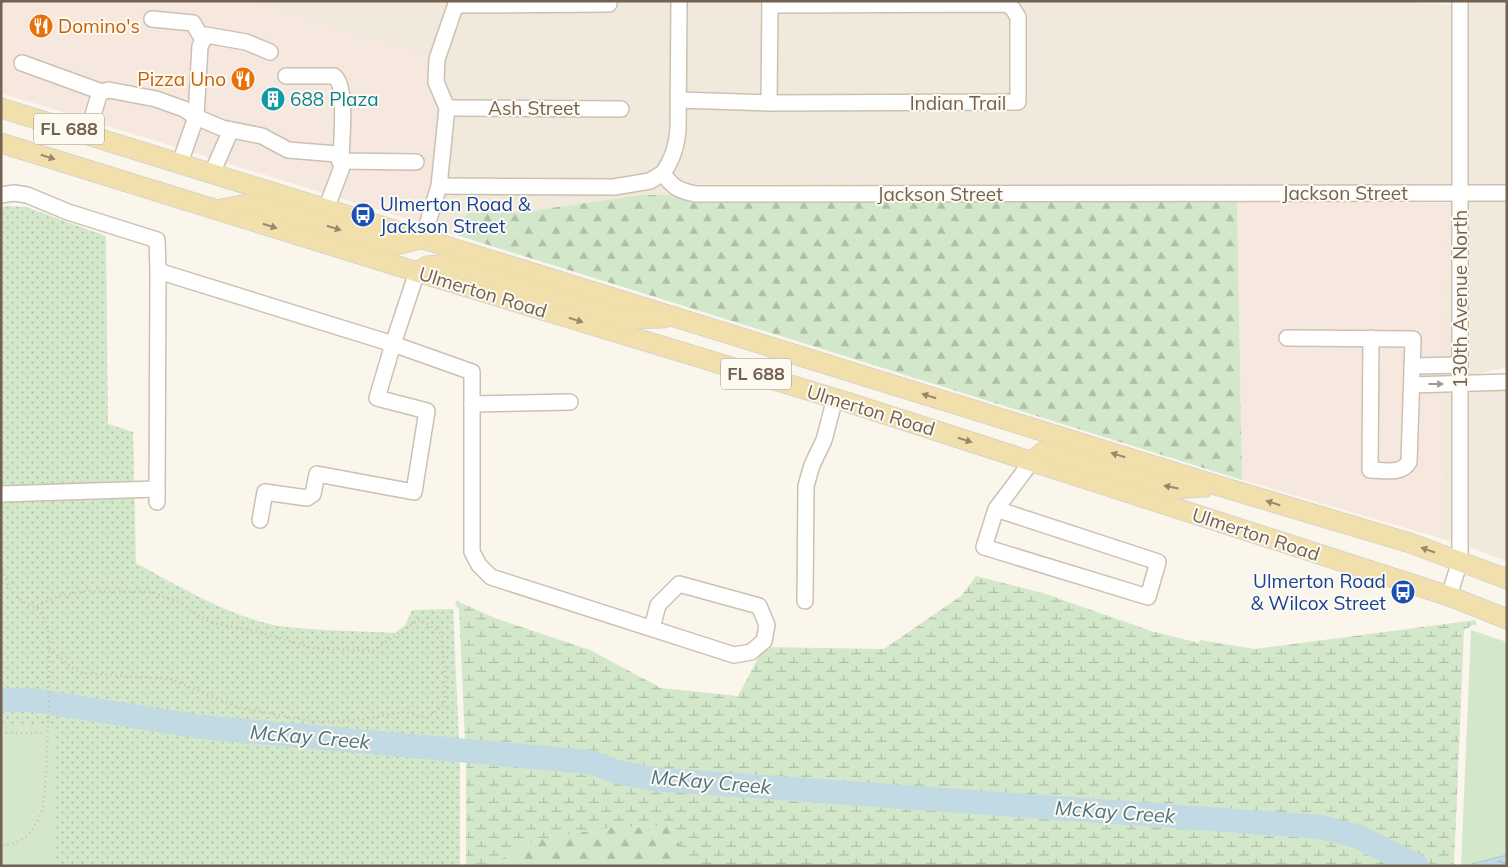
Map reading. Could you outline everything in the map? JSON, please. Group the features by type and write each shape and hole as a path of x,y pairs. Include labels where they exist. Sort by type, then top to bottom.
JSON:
{"main road":[{"name":"Ulmerton Road","path":"1,108 1410,544 1507,579"},
{"name":"Ulmerton Road","path":"1,143 417,272 835,398 1449,596 1507,618"},
{"path":"220,210 253,203 392,246 423,238"},
{"path":"417,272 427,266 449,264 623,319 680,318"},
{"path":"1032,461 1044,451 1174,489 1219,486"}],"street":[{"path":"439,186 614,187 650,181 663,173 671,162 677,146 679,1"},
{"name":"130th Avenue North","path":"1449,596 1460,561 1460,1"},
{"path":"423,238 439,186 447,108 436,82 437,64 456,3 609,4"},
{"path":"769,103 770,3"},
{"name":"Indian Trail","path":"679,100 769,103 1018,102 1018,17 1014,9 1007,4 770,3"},
{"path":"152,19 194,23 203,40"},
{"path":"180,163 196,117 200,46 206,35 246,42 270,52"},
{"path":"22,62 102,92 109,90 156,99 231,130 262,136 288,150 337,154 341,161"},
{"path":"286,76 334,76 338,78 342,92 342,166 326,209"},
{"path":"87,135 102,92"},
{"name":"Ash Street","path":"447,108 621,109"},
{"path":"212,173 231,130"},
{"path":"341,161 416,162"},
{"name":"Jackson Street","path":"663,173 669,183 680,192 696,194 1507,192"},
{"path":"1,195 14,193 27,195 68,212 157,240 158,271 157,495 1,494"},
{"path":"158,271 392,344 472,372 472,552 480,566 491,576 734,655 751,652 764,641 767,625 759,606 679,584 658,605 652,628"},
{"path":"260,520 265,492 307,498 313,494 317,474 414,492 426,411 377,398 392,344 417,272"},
{"path":"1287,338 1371,338 1413,339 1410,462 1406,468 1400,471 1370,470 1371,338"},
{"path":"1412,366 1460,365"},
{"path":"1412,384 1507,382"},
{"path":"805,601 806,486 812,465 824,440 835,398"},
{"path":"472,404 570,402"},
{"path":"996,509 1158,562 1148,597 984,547 996,509 1032,461"}],"path":[{"path":"1,565 4,576 17,598 37,606 48,627 49,648 42,810 30,833 19,843 1,846"},
{"path":"37,606 58,596 86,591 152,592 180,603 209,622 259,632 313,648 372,651 420,619 440,633 445,669 445,704 427,718 404,712 360,720 316,722 240,708 171,679 79,673 49,648"},
{"path":"1,733 46,733"}],"shaded area":[{"path":"1,1 247,1 430,57 428,82 439,112 431,186 423,213 417,222 1,93"},
{"path":"247,1 448,1 449,4 430,57"},
{"path":"616,1 672,1 671,129 669,145 657,168 647,175 614,180 447,180 454,114 629,115 628,102 452,101 444,81 445,60 462,11 616,11"},
{"path":"687,1 762,1 761,96 686,93"},
{"path":"1018,1 1382,1 1453,5 1453,186 696,187 684,185 672,173 684,146 686,106 1018,109 1026,102 1025,17 1022,10 1024,8"},
{"path":"1468,1 1507,1 1507,186 1468,186"},
{"path":"1004,11 1010,18 1011,96 776,97 777,12"},
{"path":"661,183 674,195 640,195 524,212 468,213 453,234 434,228 445,193 614,194 634,192"},
{"path":"1507,200 1507,367 1468,376 1468,202"},
{"path":"1237,201 1448,203 1440,538 1242,480"},
{"path":"1448,203 1453,203 1453,542 1440,538"},
{"path":"1507,381 1507,561 1468,547 1468,390"}],"green space":[{"path":"640,195 674,195 696,201 1237,201 1242,480 453,234 468,213 524,212"},
{"path":"1,207 26,207 106,236 108,424 133,432 136,563 229,611 268,624 287,627 395,633 405,625 412,610 453,609 460,764 460,866 1,866"},
{"path":"976,576 1046,594 1151,631 1199,643 1200,640 1255,649 1476,620 1476,626 1473,625 1464,630 1454,866 686,866 686,853 668,826 613,827 536,840 488,866 466,866 466,764 459,609 455,605 457,601 495,618 590,650 661,688 738,696 764,647 884,649 961,596"},
{"path":"1471,630 1507,642 1507,866 1461,866"},
{"path":"55,725 56,866 1,866 1,727"},
{"path":"668,826 686,853 686,866 488,866 536,840 613,827"}],"water":[{"path":"1507,855 1507,866 1470,866 1471,864"}],"waterway":[{"name":"McKay Creek","path":"1,700 32,700 202,727 590,762 618,772 653,779 1321,827 1359,837 1417,866"}],"place":[{"name":"Domino's","path":"41,26"},
{"name":"Pizza Uno","path":"243,79"},
{"name":"688 Plaza","path":"273,99"},
{"name":"Ulmerton Road & Jackson Street","path":"363,215"},
{"name":"Ulmerton Road & Wilcox Street","path":"1403,592"}]}
